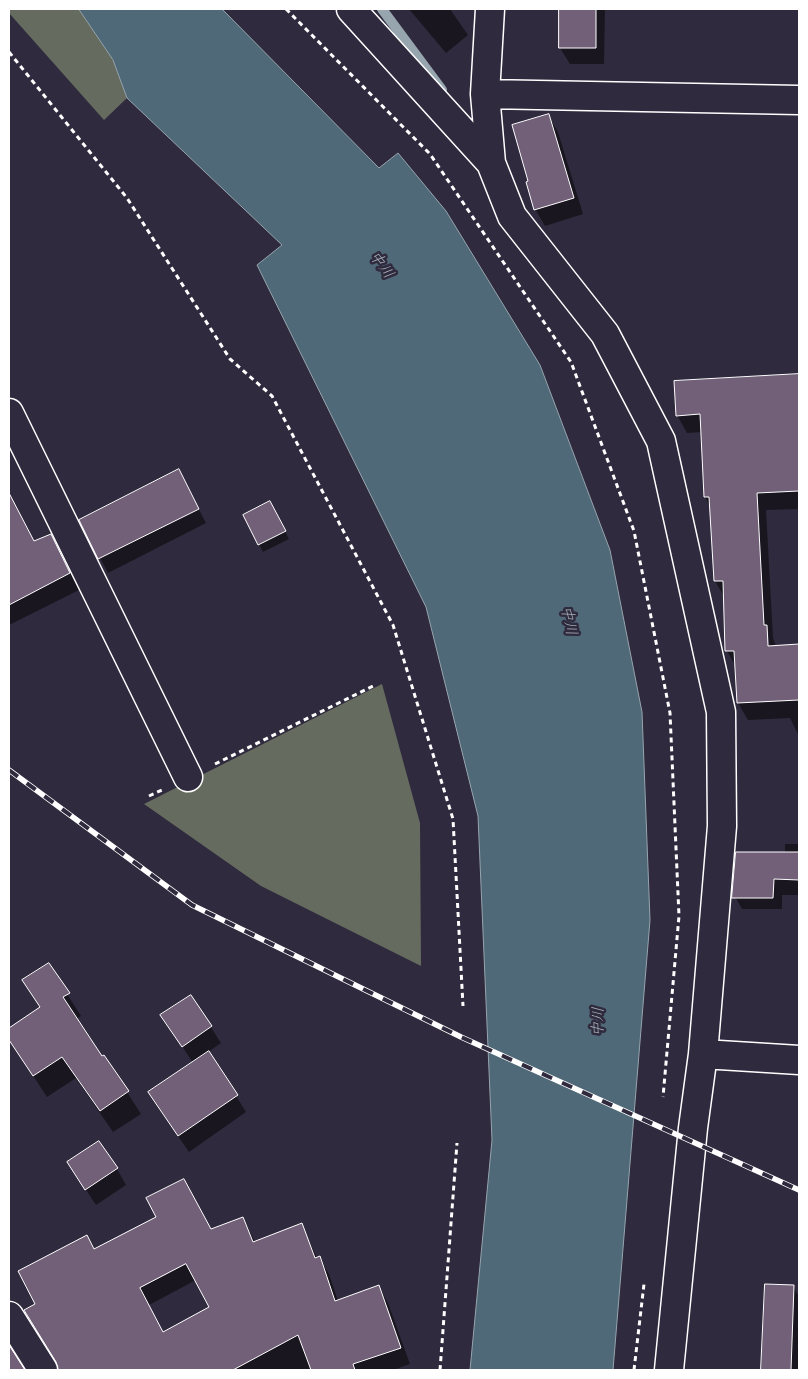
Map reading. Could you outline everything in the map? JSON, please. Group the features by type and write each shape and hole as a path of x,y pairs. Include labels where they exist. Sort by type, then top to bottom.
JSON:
{"street":[{"path":"351,9 491,163"},
{"path":"490,9 485,94 491,163 512,216 605,334 661,441 721,712 722,826 703,1054 692,1137 670,1370"},
{"path":"485,94 799,100"},
{"path":"9,413 188,777"},
{"path":"703,1054 799,1060"},
{"path":"9,1316 42,1370"}],"path":[{"path":"286,9 430,154 571,362 634,531 670,713 679,916 663,1097"},
{"path":"9,52 127,198 230,359 272,396 393,625 453,819 463,1006"},
{"path":"149,796 373,686"},
{"path":"440,1370 457,1143"}],"green space":[{"path":"9,9 79,9 113,60 127,98 104,120 9,13"},
{"path":"382,684 420,823 421,966 261,886 144,804"}],"water":[{"name":"中川","path":"79,9 222,9 379,168 398,153 446,211 540,365 610,550 642,712 650,920 613,1370 470,1370 492,1140 478,816 426,607 257,265 282,245 127,98 113,60"}],"building":[{"path":"559,9 596,9 596,48 559,48"},
{"path":"549,114 574,198 534,210 512,125"},
{"path":"799,374 799,491 757,493 764,625 767,625 768,646 799,644 799,700 737,703 734,651 725,651 723,581 714,581 709,497 704,497 700,414 676,416 674,381"},
{"path":"179,469 199,509 98,559 79,520"},
{"path":"9,493 34,541 51,534 70,573 9,605"},
{"path":"270,501 286,531 258,545 243,515"},
{"path":"736,852 799,852 799,880 774,879 773,898 732,898"},
{"path":"49,963 70,993 63,997 102,1056 104,1055 129,1091 100,1111 62,1057 33,1076 9,1040 9,1028 40,1007 22,980"},
{"path":"191,995 212,1026 182,1047 160,1015"},
{"path":"209,1051 238,1095 178,1136 148,1092"},
{"path":"99,1141 118,1168 85,1190 67,1162"},
{"path":"184,1179 211,1229 243,1217 253,1242 302,1223 315,1258 320,1256 335,1301 379,1285 401,1348 353,1364 355,1370 311,1370 298,1335 233,1370 58,1370 56,1362 24,1310 35,1304 18,1271 87,1235 94,1249 156,1217 146,1198","holes":["186,1264 209,1307 163,1332 140,1288"]},
{"path":"765,1284 794,1285 791,1370 761,1370"},
{"path":"9,1345 25,1370 9,1370"}],"waterway":[{"path":"382,9 442,90"}],"railway":[{"path":"9,770 192,905 461,1037 799,1190"}]}
